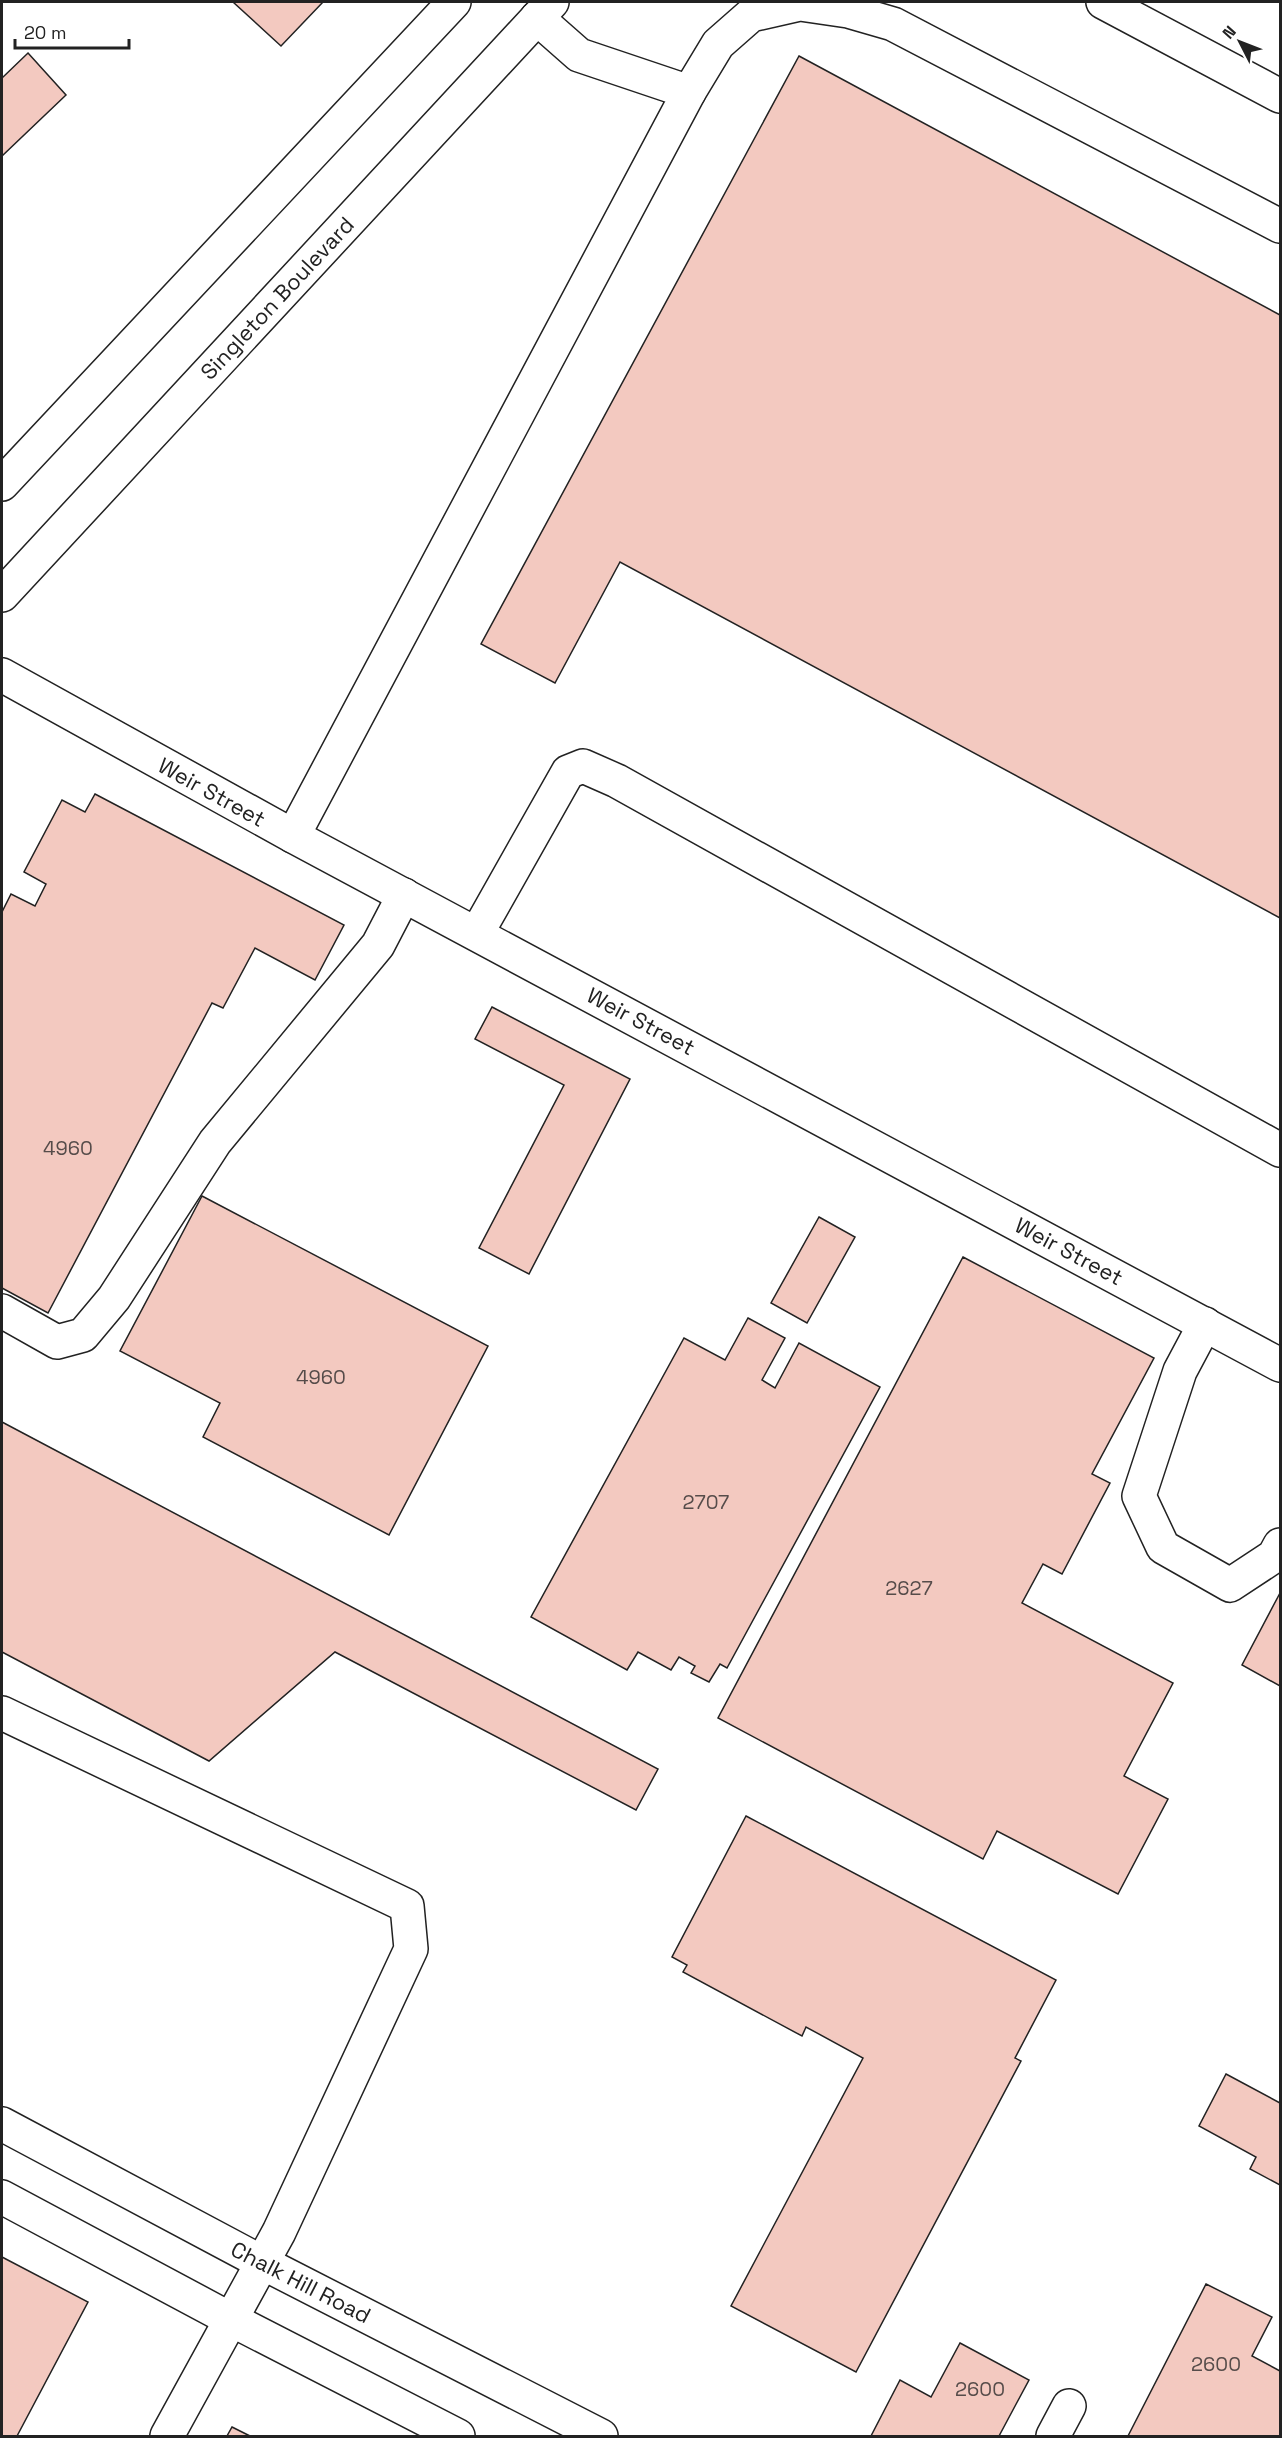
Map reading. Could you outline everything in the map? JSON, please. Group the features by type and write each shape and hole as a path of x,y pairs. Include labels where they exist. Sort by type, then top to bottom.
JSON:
{"street":[{"path":"2,484 454,2"},
{"path":"1103,2 1281,96"},
{"path":"293,836 689,92 718,44 751,15 800,4 848,11 892,24 1281,226"},
{"path":"544,10 579,55 689,92"},
{"name":"Singleton Boulevard","path":"2,595 544,10"},
{"name":"Weir Street","path":"2,675 293,836 1281,1365"},
{"path":"477,933 568,772 583,766 617,781 1281,1150"},
{"path":"2,1311 57,1342 82,1335 114,1298 215,1142 378,945 404,895"},
{"path":"1205,1324 1180,1371 1139,1496 1163,1547 1230,1585 1274,1556 1281,1545"},
{"path":"2,1713 407,1906 411,1949 279,2232 167,2436"},
{"name":"Chalk Hill Road","path":"2,2124 262,2263 601,2436"},
{"path":"2,2197 230,2319 458,2436"},
{"path":"1053,2436 1069,2406"}],"building":[{"path":"233,2 323,2 281,46"},
{"path":"28,53 66,95 2,156 2,78"},
{"path":"799,56 1280,315 1280,918 620,562 555,683 481,644"},
{"path":"95,794 344,925 315,980 255,948 223,1008 212,1003 48,1313 2,1288 2,912 11,894 35,906 46,884 24,872 62,800 85,812"},
{"path":"492,1007 630,1079 529,1274 479,1248 564,1085 475,1039"},
{"path":"202,1196 488,1346 389,1535 203,1437 220,1403 120,1351"},
{"path":"819,1217 855,1237 807,1323 771,1303"},
{"path":"963,1257 1154,1358 1092,1474 1110,1483 1062,1574 1043,1564 1022,1603 1173,1683 1124,1776 1168,1799 1118,1894 997,1831 983,1859 718,1718"},
{"path":"748,1318 785,1338 762,1380 775,1388 799,1343 880,1387 727,1668 720,1664 709,1682 691,1673 695,1666 679,1657 671,1670 638,1652 627,1670 531,1617 684,1338 725,1360"},
{"path":"2,1422 658,1769 636,1810 335,1652 209,1761 2,1652"},
{"path":"1280,1593 1280,1686 1242,1665"},
{"path":"746,1816 1056,1980 1015,2058 1021,2061 856,2372 731,2306 863,2058 806,2027 802,2036 683,1972 687,1965 672,1957"},
{"path":"1226,2074 1280,2103 1280,2185 1250,2169 1256,2157 1199,2126"},
{"path":"2,2257 88,2302 17,2436 2,2436"},
{"path":"1206,2284 1272,2317 1252,2356 1280,2371 1280,2436 1128,2436"},
{"path":"960,2343 1029,2380 999,2436 871,2436 900,2380 931,2397"},
{"path":"232,2427 250,2436 227,2436"}]}
